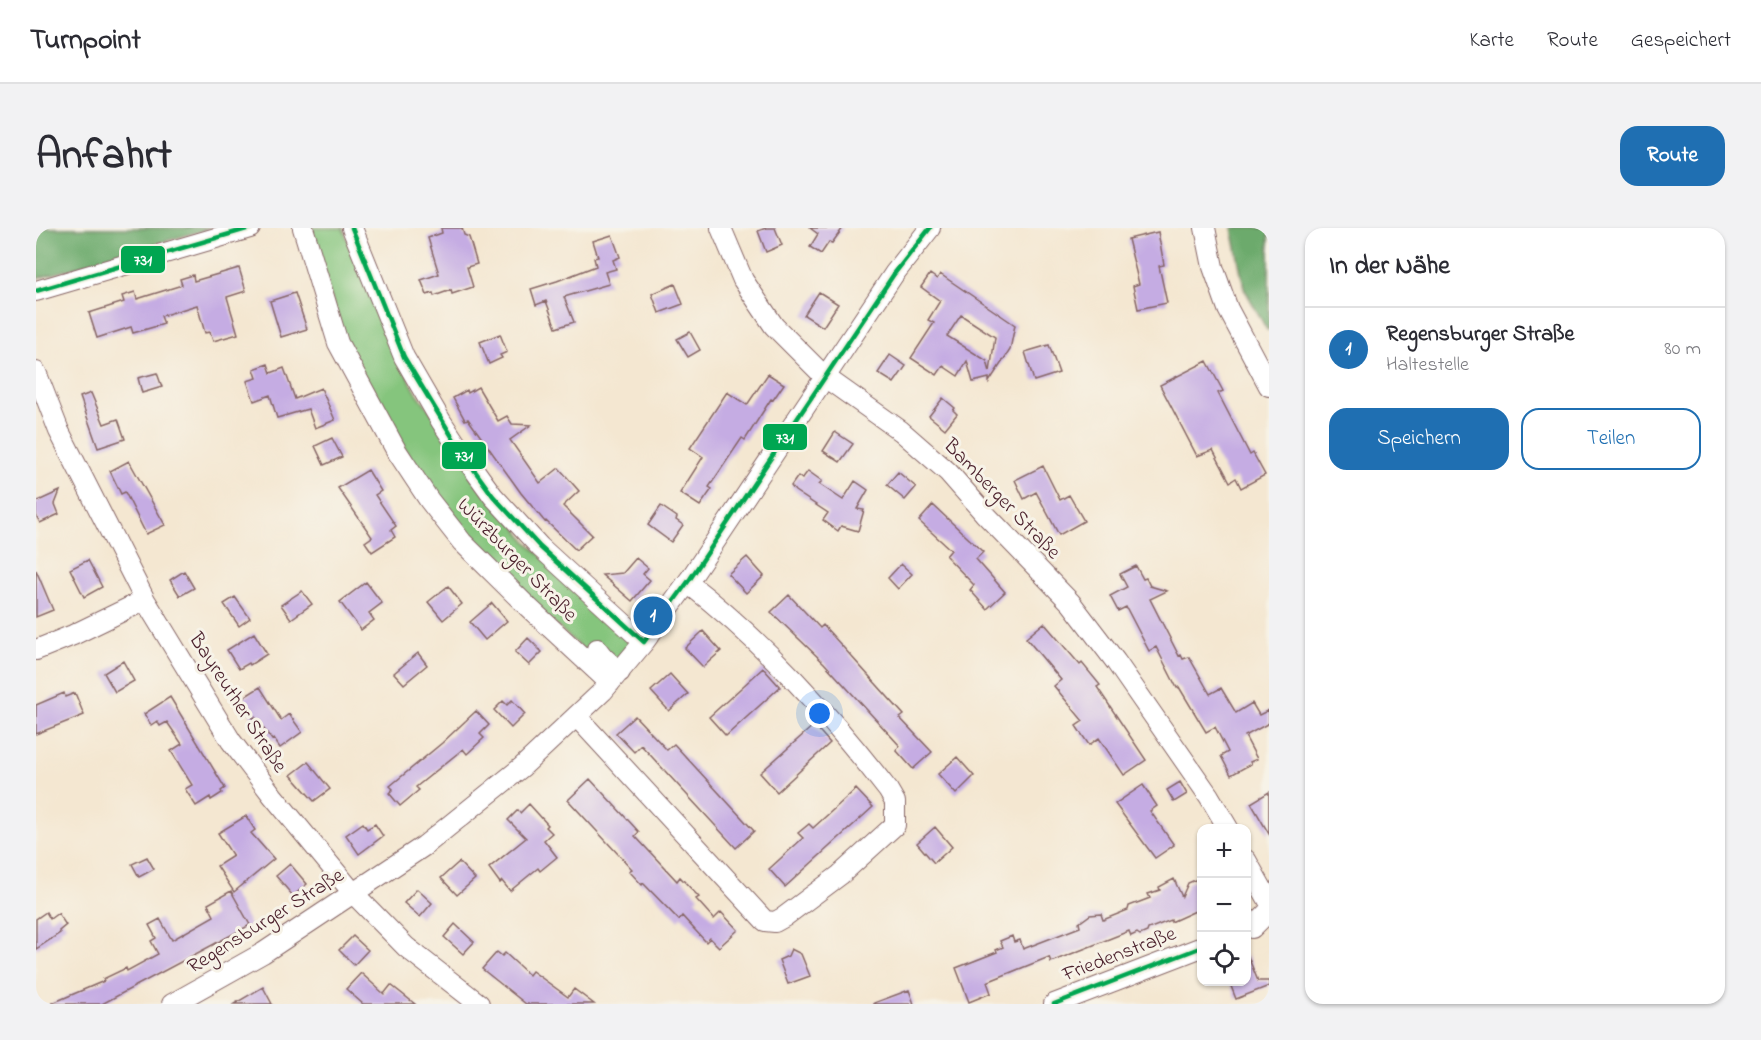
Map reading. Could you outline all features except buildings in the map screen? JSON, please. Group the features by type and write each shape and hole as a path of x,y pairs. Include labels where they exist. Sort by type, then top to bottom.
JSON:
{"street":[{"path":"36,291 250,228"},
{"name":"Würzburger Straße","path":"303,228 338,344 396,450 429,500 462,542 528,607 615,678"},
{"name":"Würzburger Straße","path":"351,228 404,357 441,422 462,453 493,496 540,547 644,642"},
{"name":"Bamberger Straße","path":"721,228 743,280 774,326 825,376 901,431 948,472 984,513 1071,603 1123,672 1209,796 1226,824"},
{"name":"Regensburger Straße","path":"172,1004 263,953 396,866 448,828 522,767 577,717 615,678 688,583 825,376 900,266 930,228"},
{"path":"1205,228 1213,267 1228,309 1269,386"},
{"name":"Bayreuther Straße","path":"36,372 59,431 145,600 231,741 354,894 406,947 479,1004"},
{"path":"577,717 765,921 775,922 784,917 840,875 895,825 895,802 888,790 817,702 751,636 688,583"},
{"path":"36,650 145,600"},
{"path":"597,649 615,678"},
{"path":"1251,869 1269,901"},
{"path":"1256,929 1269,911"},
{"name":"Friedenstraße","path":"1054,1004 1197,949"}],"green space":[{"path":"36,228 211,228 36,279"},
{"path":"311,228 343,228 380,323 415,390 526,541 630,644 608,672 548,618 451,517 411,460 343,339"},
{"path":"1232,228 1269,228 1269,330 1244,288"}],"transit line":[{"name":"731","path":"36,291 250,228"},
{"name":"731","path":"352,228 404,357 462,453 493,496 540,547 644,642 690,579 894,274 930,228"},
{"name":"731","path":"1054,1004 1197,949"}],"place":[{"name":"Regensburger Straße","path":"653,616"}]}
